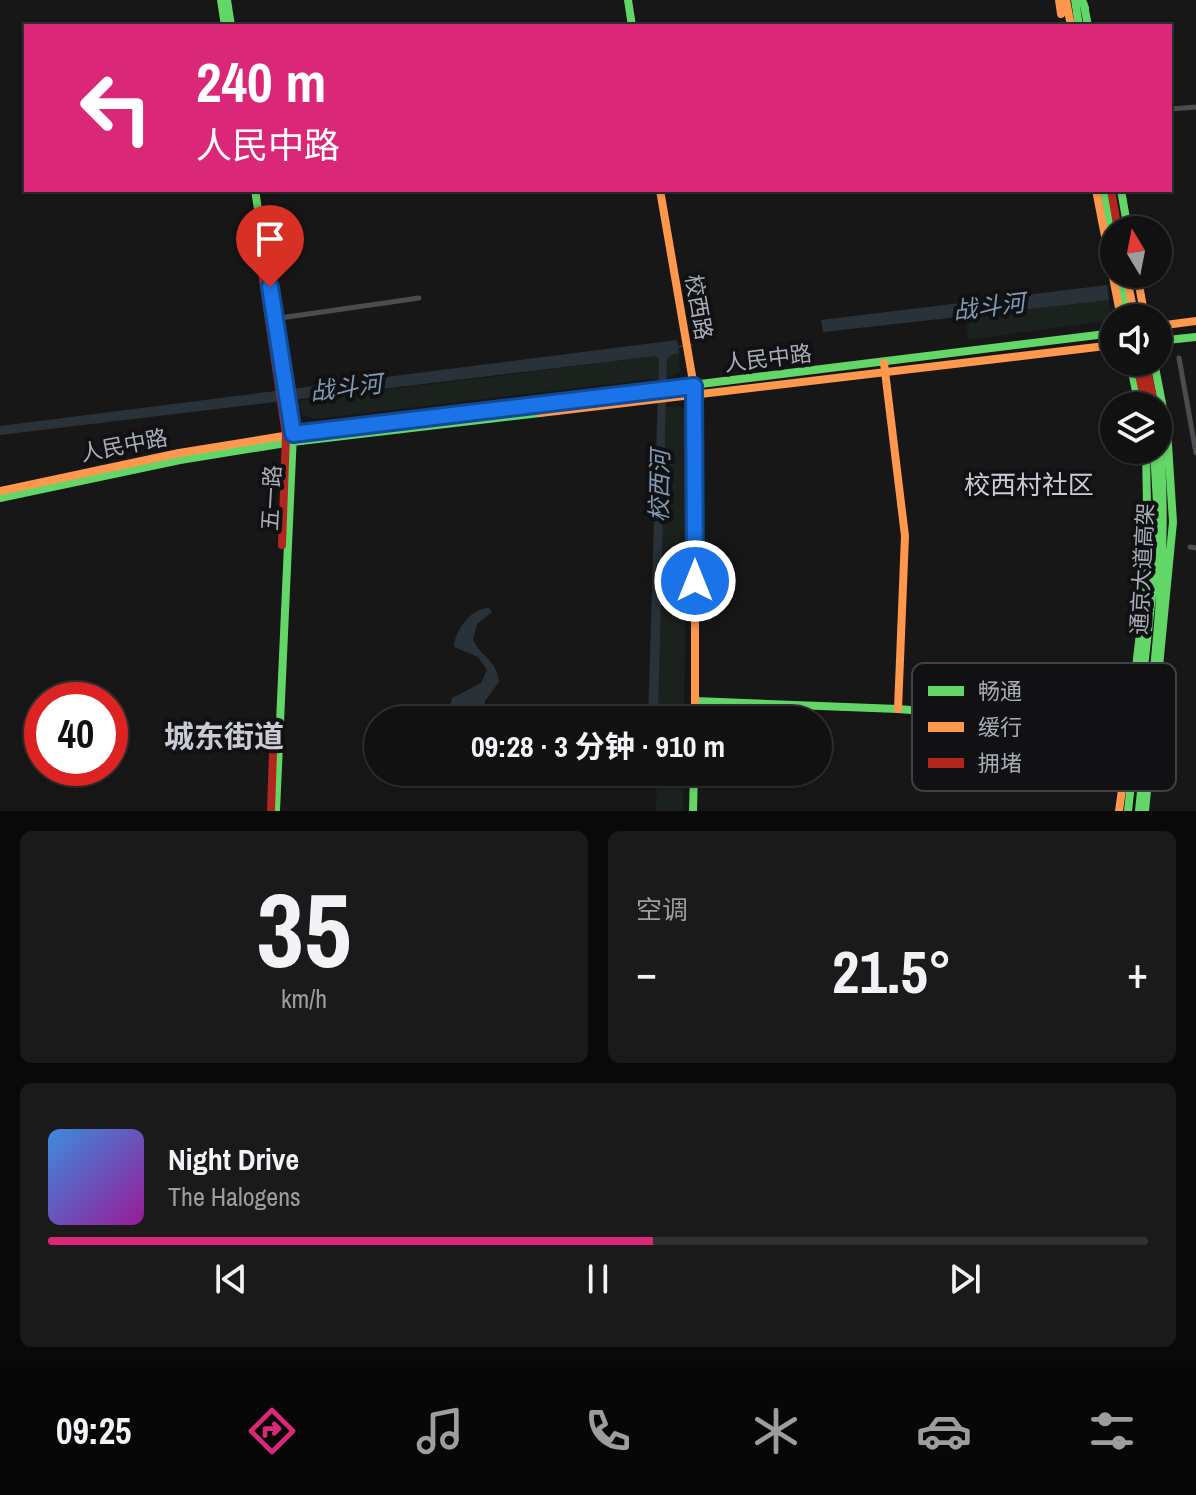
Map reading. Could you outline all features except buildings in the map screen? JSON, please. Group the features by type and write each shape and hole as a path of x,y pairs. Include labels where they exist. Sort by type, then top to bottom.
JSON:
{"main road":[{"path":"224,0 225,24"},
{"path":"224,0 230,24"},
{"path":"628,0 632,24"},
{"path":"1058,0 1063,24"},
{"path":"1066,0 1071,24"},
{"path":"1075,0 1079,24"},
{"path":"1083,3 1088,24"},
{"name":"五一路","path":"253,192 269,319 283,388"},
{"name":"五一路","path":"253,192 290,438 274,811"},
{"name":"校西路","path":"660,192 694,390 695,706"},
{"path":"1096,192 1118,304"},
{"path":"1104,192 1109,216"},
{"path":"1111,192 1116,216"},
{"path":"1121,192 1126,216"},
{"path":"1172,324 1196,321"},
{"name":"人民中路","path":"884,367 1100,335"},
{"path":"1172,340 1196,337"},
{"name":"人民中路","path":"0,491 179,453 290,438 884,367 1100,346"},
{"path":"884,367 905,536 898,709"},
{"path":"1157,376 1171,468 1173,522 1159,663"},
{"path":"1138,392 1139,386 1145,382 1160,390"},
{"name":"人民中路","path":"0,498 290,438"},
{"path":"1137,663 1150,521 1147,464"},
{"name":"通京大道高架","path":"1149,663 1158,521 1155,464"},
{"name":"通京大道高架","path":"1150,663 1164,561 1162,464"},
{"path":"695,701 912,710"},
{"path":"693,811 694,786"},
{"path":"1119,811 1122,791"},
{"path":"1128,791 1128,811"},
{"name":"通京大道高架","path":"1128,811 1131,791"},
{"name":"通京大道高架","path":"1141,811 1142,791"},
{"path":"1141,811 1144,791"}],"street":[{"path":"1172,109 1196,107"},
{"path":"269,319 419,298"},
{"path":"1179,358 1196,453"}],"shaded area":[{"path":"1109,300 1110,304 1100,304 1100,322 968,340 966,316"},
{"path":"679,353 680,372 671,377 315,419 302,415 297,401"},
{"path":"680,406 688,413 684,706 658,706 666,407"},
{"path":"657,786 684,786 683,811 656,811"}],"water":[{"path":"1100,286 1107,288 1109,300 823,332 821,320"},
{"name":"校西河","path":"677,340 679,353 667,359 658,706 648,706 659,360 656,356 0,435 0,426"},
{"path":"489,608 492,612 477,624 473,639 495,667 499,682 485,701 485,706 450,705 452,698 481,683 487,670 478,657 454,647 461,627 470,616"}],"waterway":[{"name":"战斗河","path":"676,347 692,345"}],"traffic: fast":[{"path":"221,0 225,24"},
{"path":"227,0 231,24"},
{"path":"628,0 632,24"},
{"path":"1075,0 1079,24"},
{"path":"1082,0 1085,8"},
{"path":"1084,5 1088,24"},
{"path":"255,192 293,434 276,811"},
{"path":"1104,192 1109,216"},
{"path":"1121,192 1126,216"},
{"path":"1122,288 1125,304"},
{"path":"481,411 1100,335"},
{"path":"1172,340 1196,337"},
{"path":"1133,376 1136,392"},
{"path":"1157,376 1167,429 1173,522 1159,663"},
{"path":"0,498 180,460 292,442 540,413"},
{"path":"1137,663 1148,564 1146,464"},
{"path":"1145,663 1156,560 1158,521 1155,464"},
{"path":"1154,663 1162,570 1161,464"},
{"path":"695,701 912,710"},
{"path":"693,811 694,786"},
{"path":"1128,811 1130,791"},
{"path":"1139,811 1141,791"},
{"path":"1145,811 1147,791"}],"traffic: slow":[{"path":"1059,0 1061,14"},
{"path":"1066,0 1071,24"},
{"path":"660,192 695,393 695,706"},
{"path":"1096,192 1118,304"},
{"path":"1129,288 1132,304"},
{"path":"1140,288 1142,304"},
{"path":"1172,324 1196,321"},
{"path":"540,413 1100,347"},
{"path":"884,363 905,536 898,709"},
{"path":"0,491 179,453 308,432 481,411"},
{"path":"1119,811 1122,791"}],"traffic: jam":[{"path":"1111,192 1116,216"},
{"path":"256,232 286,435 282,545"},
{"path":"1140,376 1143,392"},
{"path":"1148,376 1151,392"},
{"path":"271,811 273,753"}],"district":[{"name":"校西村社区","path":"1029,484"},
{"name":"城东街道","path":"224,736"}],"route":[{"path":"270,287 293,434 694,386 695,581"}]}
